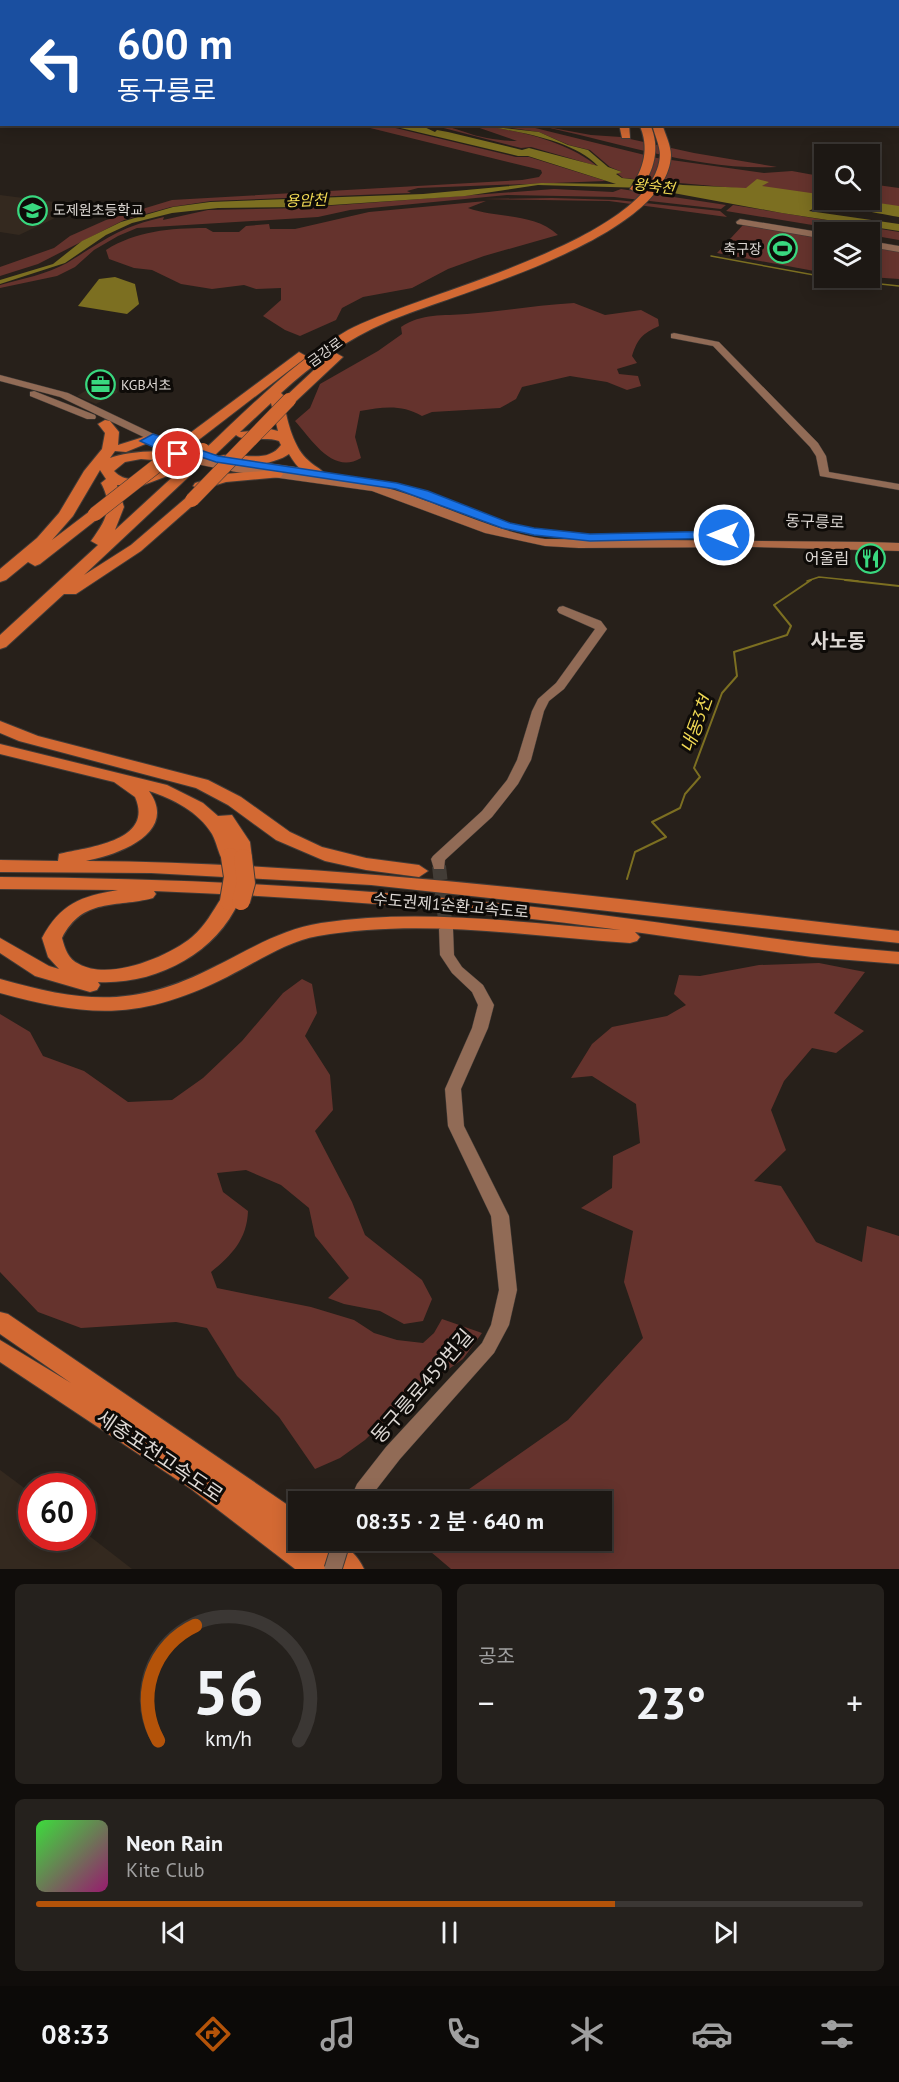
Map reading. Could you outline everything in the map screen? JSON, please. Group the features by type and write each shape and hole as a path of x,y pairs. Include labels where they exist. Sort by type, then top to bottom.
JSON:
{"highway":[{"path":"624,126 627,136"},
{"name":"금강로","path":"211,454 269,388 334,335 372,316 582,233 629,206 648,170 651,144 645,126"},
{"name":"금강로","path":"2,646 99,548 185,466 211,454 291,377 353,333 571,247 601,232 658,178 664,160 665,146 658,126"},
{"path":"2,646 73,589 136,548 192,500 289,400 347,348 402,316 443,296"},
{"path":"0,589 303,353 334,335"},
{"path":"291,377 276,403 279,418 301,462 317,473"},
{"path":"0,577 53,530 64,517 89,475 112,445 112,432 105,424"},
{"path":"105,457 149,440"},
{"path":"99,548 117,510 113,492 101,473 105,457"},
{"path":"99,548 202,486 224,478 276,474"},
{"name":"금강로","path":"2,646 99,548"},
{"path":"0,726 26,737 121,764 165,773 219,791 281,835 327,856 359,864 463,877 616,905"},
{"path":"0,737 84,754"},
{"path":"0,749 161,788 191,803 204,813 227,839 237,857 246,883 235,901 216,924 187,951 162,964 124,976 79,972 60,959 53,946 52,938 62,919 78,907 99,899 150,894 270,890"},
{"path":"121,764 183,788 216,811 242,842 237,857"},
{"path":"0,865 87,855 116,846 135,835 147,821 148,807 145,799 135,788 99,773"},
{"name":"수도권제1순환고속도로","path":"0,865 151,867 371,879 899,937"},
{"name":"수도권제1순환고속도로","path":"0,883 109,883 270,890 554,915 754,943 899,958"},
{"path":"0,944 42,970 65,979 100,986 129,984 173,970 203,953 227,929 235,901"},
{"path":"0,986 50,1000 87,1006 141,1003 175,993 220,973 269,946 300,935 324,929 384,923 423,923 754,943"},
{"name":"세종포천고속도로","path":"0,1321 288,1519"},
{"name":"세종포천고속도로","path":"0,1350 166,1457 279,1540 314,1569"},
{"path":"329,1551 351,1569"}],"main road":[{"name":"동구릉로","path":"185,466 276,474 372,488 407,497 501,533 528,540 592,544 727,543 899,547"},
{"name":"동구릉로","path":"317,473 397,486 507,526 562,536 724,535 899,540"}],"street":[{"path":"740,222 814,234"},
{"path":"880,246 899,249"},
{"path":"674,336 716,344 814,445 821,456 824,474 899,487"},
{"name":"동구릉로","path":"0,378 64,395 149,440 185,466"},
{"name":"동구릉로","path":"0,384 38,396 149,440 317,473"},
{"path":"439,866 438,858 486,814 513,781 524,760 538,711 544,699 560,686 598,635 600,629 597,624 563,610"},
{"name":"동구릉로459번길","path":"364,1491 393,1453 488,1348 500,1325 508,1290 500,1216 456,1126 453,1089 480,1028 486,1005 478,989 457,970 447,955 446,929"},
{"path":"333,1569 339,1551"}],"shaded area":[{"path":"362,126 387,126 516,157 529,157 606,181 418,188 407,191 411,193 211,201 171,207 124,220 38,264 0,276 0,267 54,248 70,236 106,220 172,200 522,180 539,177 541,170"},
{"path":"436,126 445,126 491,139 517,141 474,126 520,132 570,149 597,166 531,147 521,148"},
{"path":"499,126 527,126 657,158 764,173 792,171 814,175 814,195 623,178 617,173 622,172 610,167 590,150 569,145 539,132"},
{"path":"540,126 591,135 621,137 694,153 777,167 747,167 686,160"},
{"path":"880,185 899,188 899,207 880,204"},
{"path":"554,189 613,192 621,189 726,205 721,209 614,197 507,195 350,210 318,217 137,228 94,250 75,267 57,276 0,288 0,285 59,267 135,225 164,217 163,220 208,210 300,208"},
{"name":"도제원초등학교","path":"0,195 70,204 53,219 19,235 0,232"},
{"path":"483,199 617,200 720,211 727,217 609,201"},
{"path":"486,201 468,208 526,219 558,235 448,269 412,288 363,297 342,308 336,320 300,336 285,330 263,316 281,300 281,288 256,289 244,285 212,289 181,284 152,270 134,268 109,259 106,250 141,235 166,230 206,228 213,232 239,232 246,226 269,224 270,229 295,229 369,212"},
{"path":"733,205 838,222 814,222 814,225 726,211"},
{"path":"743,225 814,237 814,271 717,253"},
{"path":"880,229 899,232 899,240 880,237"},
{"path":"880,248 899,251 899,279 880,278"},
{"path":"574,303 605,315 641,310 658,319 659,326 641,337 636,345 632,356 637,363 617,369 619,374 638,376 641,386 627,390 607,382 570,376 522,387 516,399 500,408 432,412 422,416 399,408 360,411 355,437 361,458 351,462 332,459 316,446 295,421 310,408 320,384 378,351 402,334 401,327 417,319"},
{"path":"103,380 113,384 118,392 96,404 77,396"},
{"path":"819,963 865,972 834,1013 864,1031 836,1053 812,1048 784,1081 771,1110 786,1150 754,1181 781,1186 816,1242 862,1262 867,1226 899,1236 899,1569 451,1569 430,1551 612,1551 612,1491 466,1491 568,1420 643,1338 624,1282 633,1231 581,1208 612,1188 613,1156 640,1143 636,1104 592,1076 571,1078 592,1044 612,1027 667,1016 686,1005 674,994 679,975 700,976 759,965"},
{"path":"302,979 312,984 317,1013 305,1036 330,1075 333,1110 315,1131 352,1202 365,1235 422,1280 432,1299 423,1321 404,1324 380,1311 344,1304 328,1298 349,1278 315,1236 309,1208 281,1185 246,1170 217,1173 223,1192 248,1211 245,1230 237,1246 211,1272 217,1288 311,1307 354,1320 374,1333 397,1340 423,1343 434,1333 442,1319 482,1333 463,1359 409,1397 365,1440 340,1458 315,1469 279,1417 237,1376 207,1328 176,1322 81,1328 38,1312 0,1272 0,1014 30,1032 43,1056 84,1071 128,1102 172,1100 203,1078 242,1041 283,993"},
{"path":"0,1470 18,1483 18,1551 96,1551 96,1541 132,1569 0,1569"}],"water":[{"path":"392,126 422,126 435,132 437,130 448,132 522,150 529,148 598,166 587,157 558,143 525,133 484,126 539,132 568,145 588,150 608,167 622,172 616,174 622,178 683,185 746,188 757,179 769,182 762,186 814,193 814,209 809,211 899,224 899,231 880,228 880,222 840,222 646,188 538,185 465,196 302,207 218,208 172,213 132,223 106,235 65,263 0,284 0,280 53,264 82,241 121,222 173,207 210,202 423,194 541,183 616,184 528,156 518,156"},
{"path":"880,203 899,206 899,217 857,210 880,210"},
{"path":"115,277 135,284 139,304 127,314 78,306 99,279"}],"waterway":[{"path":"711,256 814,275"},
{"path":"880,284 899,286"},
{"name":"내동3천","path":"807,581 819,577 858,581"},
{"name":"내동3천","path":"627,879 635,852 666,837 652,822 680,808 685,794 700,777 694,768 722,693 737,676 734,652 787,635 791,626 774,605 811,580"},
{"name":"내동3천","path":"845,580 899,586"}],"tunnel":[{"path":"439,866 446,929"}],"place":[{"name":"도제원초등학교","path":"32,210"},
{"name":"축구장","path":"783,249"},
{"name":"KGB서초","path":"100,385"},
{"name":"어울림","path":"870,558"}],"district":[{"name":"사노동","path":"838,641"}],"route":[{"path":"178,454 145,441 153,438 216,459 353,477 397,486 507,526 534,532 590,537 724,535"}],"water label":[{"name":"왕숙천","path":"654,186"},
{"name":"용암천","path":"306,200"}]}
